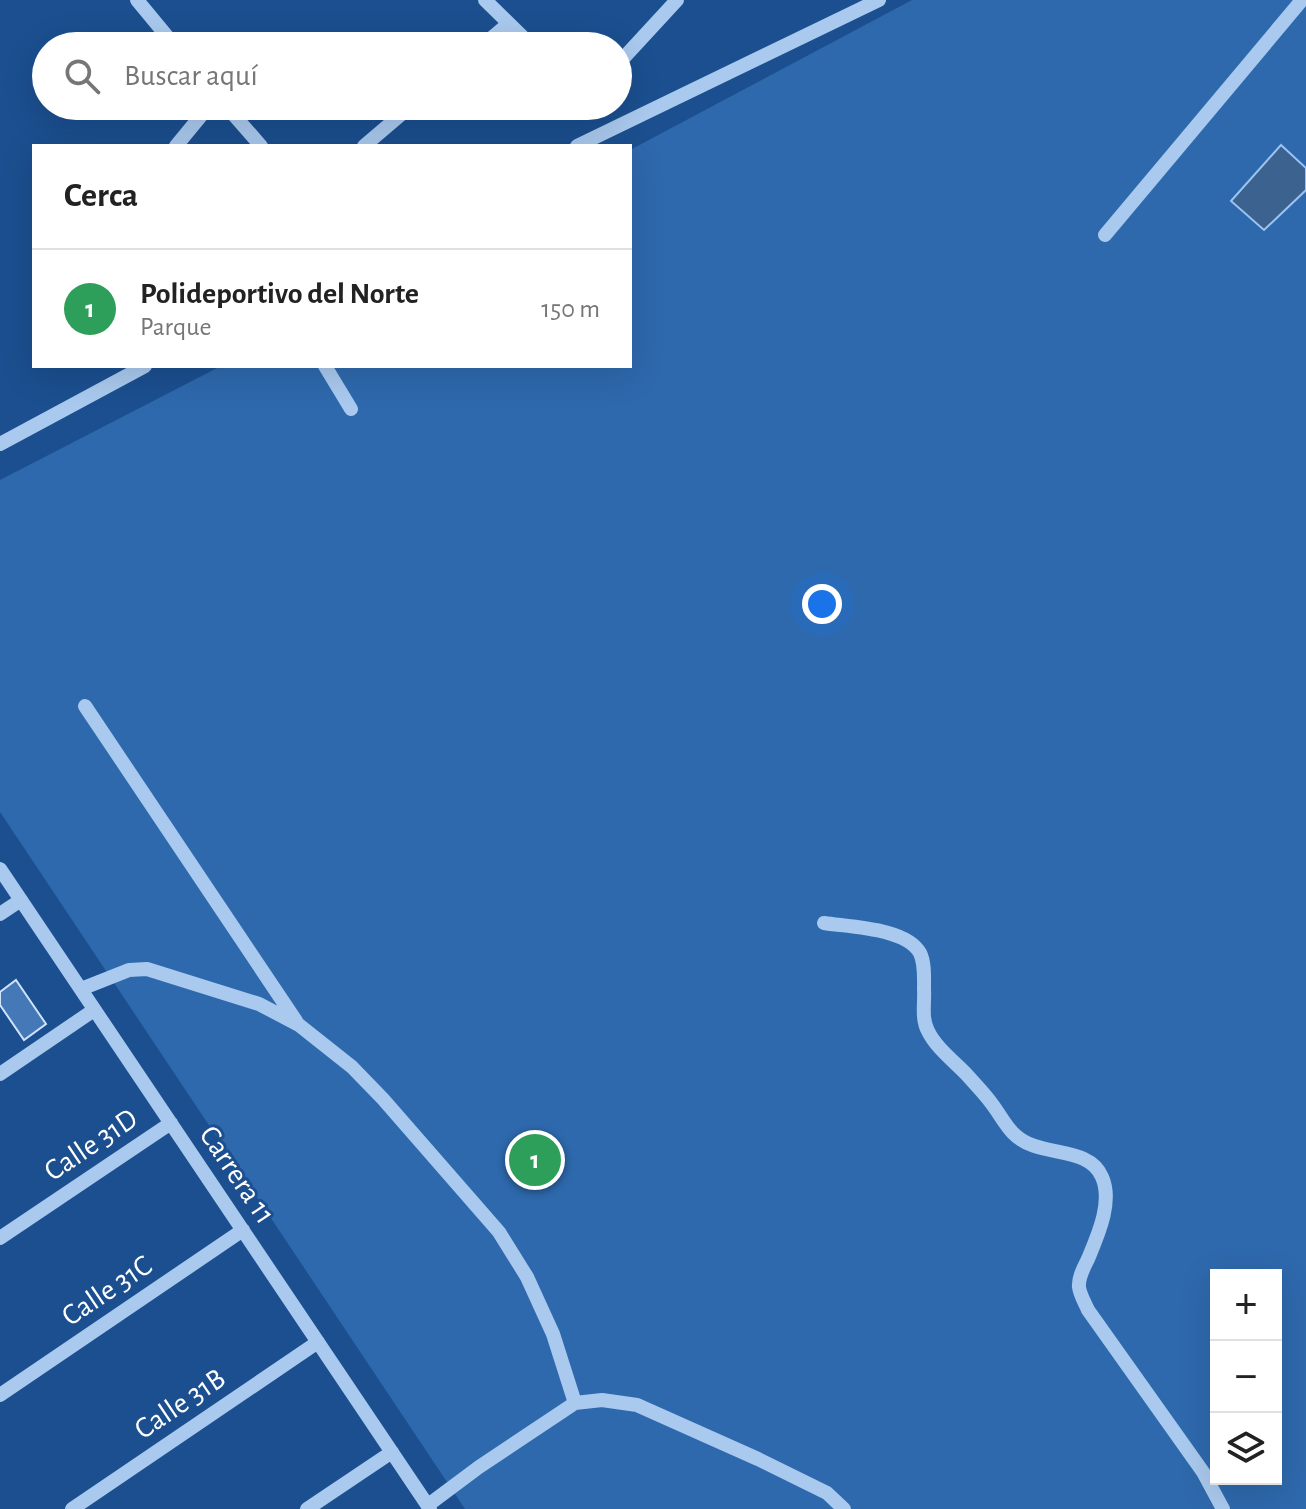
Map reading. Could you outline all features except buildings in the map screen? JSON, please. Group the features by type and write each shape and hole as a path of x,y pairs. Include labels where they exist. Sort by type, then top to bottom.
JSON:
{"street":[{"path":"137,0 163,32"},
{"path":"485,0 517,32"},
{"path":"632,49 677,0"},
{"path":"632,119 879,0"},
{"path":"1105,235 1302,0"},
{"path":"499,32 508,24"},
{"path":"178,144 197,120"},
{"path":"238,120 259,144"},
{"path":"366,144 395,120"},
{"path":"581,144 631,120"},
{"path":"0,444 141,368"},
{"path":"326,368 351,409"},
{"path":"85,706 299,1025"},
{"name":"Carrera 11","path":"0,869 429,1507"},
{"path":"0,914 21,900"},
{"path":"824,923 892,934 906,940 920,953 924,968 924,1018 936,1043 991,1102 1013,1134 1024,1142 1045,1149 1084,1157 1102,1176 1106,1195 1103,1214 1078,1285 1081,1296 1203,1472 1223,1509"},
{"path":"81,989 129,970 147,969 259,1004 299,1025 352,1067 499,1232 527,1277 553,1334 575,1403"},
{"path":"0,1074 94,1010"},
{"name":"Calle 31D","path":"0,1238 171,1123"},
{"name":"Calle 31C","path":"0,1395 243,1230"},
{"name":"Calle 31B","path":"72,1509 318,1342"},
{"path":"429,1507 479,1467 575,1403 602,1400 637,1405 758,1459 827,1493 844,1509"},
{"path":"307,1509 392,1452"}],"shaded area":[{"path":"912,0 1306,0 1306,1509 465,1509 0,812 0,480 217,368 632,368 632,149"},
{"path":"1281,145 1306,168 1306,190 1264,230 1231,201"}],"place":[{"name":"Polideportivo del Norte","path":"535,1160"}]}
